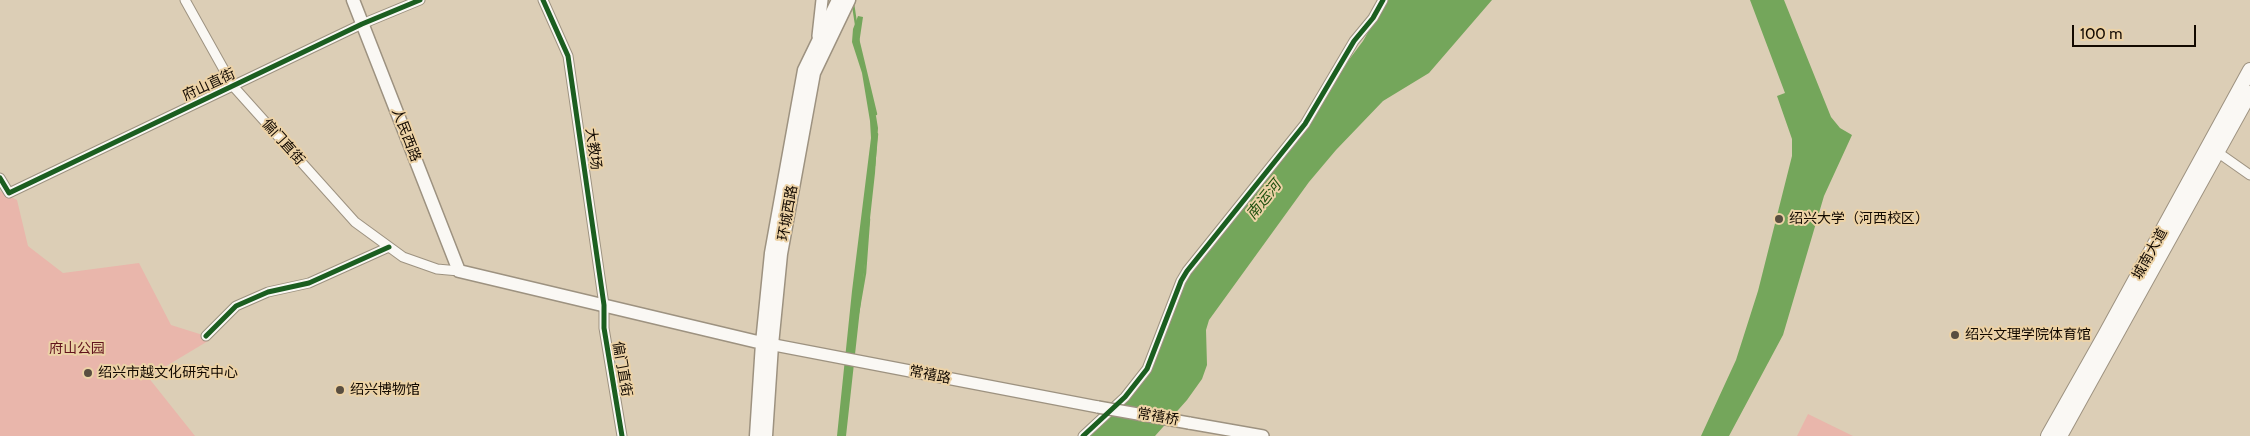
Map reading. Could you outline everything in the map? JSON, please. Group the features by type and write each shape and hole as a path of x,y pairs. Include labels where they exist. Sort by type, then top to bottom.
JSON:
{"main road":[{"name":"人民西路","path":"353,0 459,270"},
{"name":"环城西路","path":"766,436 767,344 771,253 804,70 838,0"},
{"name":"环城西路","path":"756,436 767,344 781,254 814,73 850,0"},
{"name":"城南大道","path":"2060,436 2214,149 2250,70"},
{"name":"城南大道","path":"2048,436 2214,149 2250,92"},
{"path":"459,270 767,344"}],"street":[{"name":"偏门直街","path":"186,0 233,86 355,222 403,257 437,269 459,270"},
{"name":"府山直街","path":"0,178 9,193 362,24 420,0"},
{"name":"大教场","path":"543,0 568,56 604,305"},
{"path":"816,45 822,0"},
{"path":"1083,436 1125,397 1147,369 1181,281 1187,271 1305,124 1354,41 1373,18 1384,0"},
{"path":"2214,149 2250,174"},
{"path":"206,336 236,306 268,292 309,283 390,247"},
{"name":"偏门直街","path":"604,305 604,328 622,436"},
{"name":"常禧路","path":"767,344 1098,407"},
{"name":"常禧桥","path":"1098,407 1263,436"}],"green space":[{"name":"府山公园","path":"0,191 17,200 28,246 63,273 139,263 171,325 206,336 208,341 148,377 195,436 0,436"},
{"path":"1808,414 1853,436 1797,436"}],"water":[{"name":"南运河","path":"1386,0 1492,0 1429,73 1383,101 1336,150 1309,182 1209,320 1206,330 1207,365 1202,379 1187,400 1155,436 1086,436 1135,386 1180,285 1363,41"},
{"path":"1750,0 1784,0 1831,117 1840,128 1852,135 1824,196 1783,335 1729,436 1701,436 1736,360 1758,291 1792,156 1792,139 1777,96 1785,93"},
{"path":"858,16 863,17 859,44 878,128 875,173 846,436 837,436 852,291 871,138 862,73 852,42 853,29"}],"waterway":[{"path":"853,4 856,24"},
{"path":"858,39 876,114"},
{"path":"874,166 877,134"},
{"path":"858,313 865,273 869,219"}],"cycle path":[{"path":"0,178 9,193 362,24 420,0"},
{"path":"543,0 568,56 604,305 604,328 622,436"},
{"path":"1083,436 1125,397 1147,369 1181,281 1187,271 1305,124 1354,41 1373,18 1383,0"},
{"path":"206,336 236,306 268,292 309,283 389,247"}],"place":[{"name":"绍兴大学（河西校区）","path":"1779,219"},
{"name":"绍兴文理学院体育馆","path":"1955,335"},
{"name":"绍兴市越文化研究中心","path":"88,373"},
{"name":"绍兴博物馆","path":"340,390"}]}
